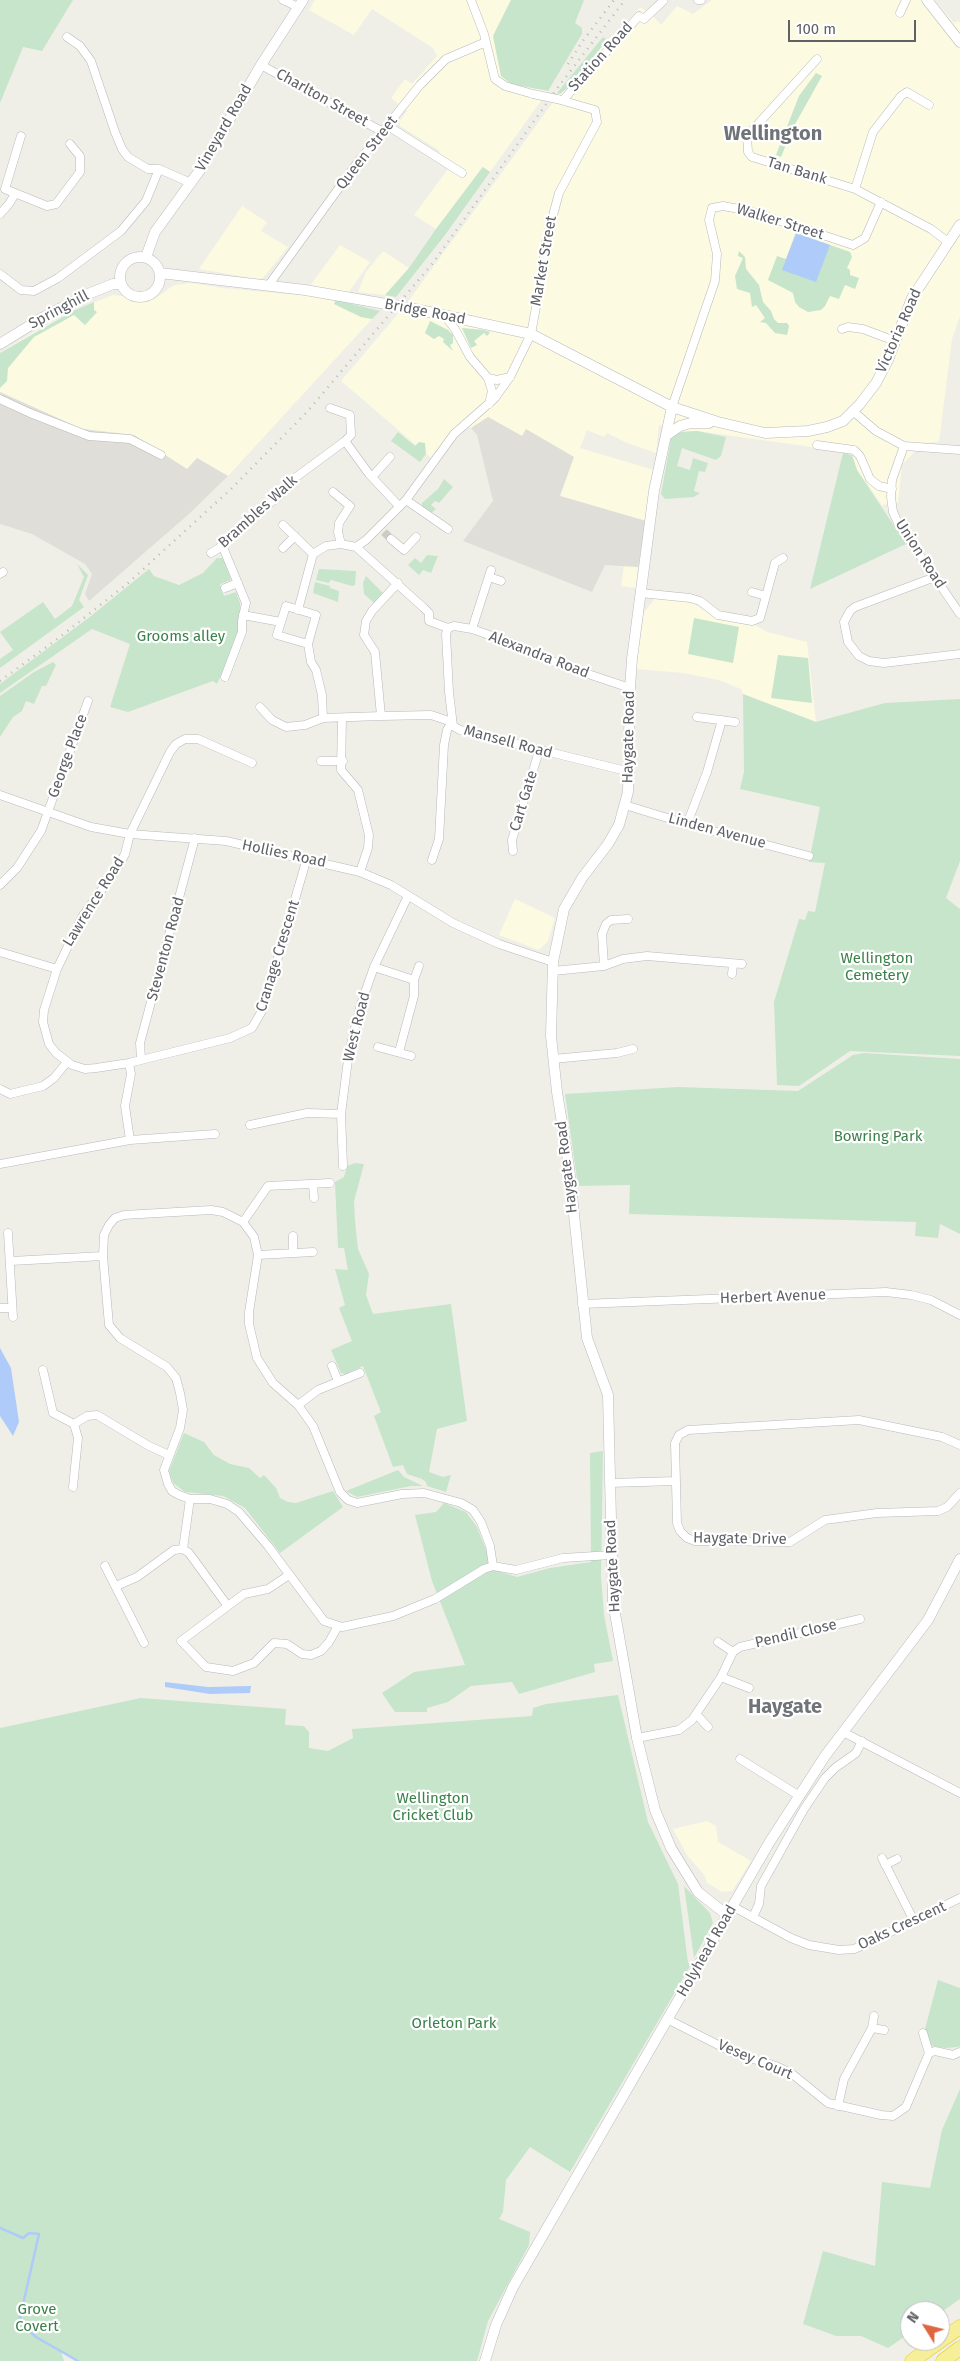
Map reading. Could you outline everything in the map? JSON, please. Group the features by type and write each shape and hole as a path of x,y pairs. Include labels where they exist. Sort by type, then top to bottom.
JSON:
{"highway":[{"path":"912,2361 960,2327"},
{"path":"943,2361 960,2348"}],"street":[{"path":"283,0 301,3"},
{"path":"471,0 486,42 492,71 497,80 511,88 560,99"},
{"path":"900,13 906,0"},
{"path":"927,0 960,42"},
{"name":"Station Road","path":"560,99 638,16 644,19 663,1"},
{"name":"Vineyard Road","path":"146,257 154,232 191,183 261,65 301,3"},
{"path":"67,37 80,46 91,61 122,149 137,164 191,183"},
{"name":"Queen Street","path":"268,286 420,85 446,59 486,42"},
{"name":"Tan Bank","path":"817,59 747,136 746,145 748,152 752,157 855,189 931,229 948,242"},
{"name":"Charlton Street","path":"261,65 385,129 462,173"},
{"path":"855,189 873,132 901,96 906,92 929,105"},
{"name":"Market Street","path":"356,547 381,530 399,506 406,500 441,449 463,425 496,398 510,378 531,334 542,275 545,245 555,205 559,193 597,122 595,110 560,99"},
{"path":"21,136 5,189 47,206 56,204 80,172 80,156 70,144"},
{"path":"0,274 20,290 34,291 58,278 121,231 146,201 158,170"},
{"path":"0,214 10,204 15,194"},
{"name":"Walker Street","path":"672,407 715,280 717,254 709,220 710,211 713,207 720,206 750,211 853,245 865,238 881,202"},
{"name":"Victoria Road","path":"854,412 876,383 912,298 960,225"},
{"path":"140,256 146,257 156,263 160,273 158,286 154,292 142,297 129,294 121,284 120,271 128,260 140,256"},
{"name":"Bridge Road","path":"160,273 305,290 420,310 531,334 672,407 718,422"},
{"name":"Springhill","path":"0,344 42,318 82,297 113,284 121,284"},
{"path":"444,315 455,329 470,357 488,378 492,390 489,404"},
{"path":"842,329 848,327 863,329 895,341"},
{"path":"488,378 497,380 510,378"},
{"path":"0,399 30,413 90,436 130,439 160,455"},
{"name":"Haygate Road","path":"672,407 654,491 640,593 630,688 630,772 625,805 619,825 608,844 582,878 564,909 553,966 551,1017 553,1059 569,1166 587,1338 608,1395 613,1602 637,1738 655,1810 671,1848 698,1892 730,1911"},
{"path":"330,408 350,415 359,415"},
{"path":"667,435 680,426 691,423 718,422 765,433 791,433 827,427 843,420 854,412 876,432 904,446 960,450"},
{"path":"350,415 351,436 345,441 370,476 399,506"},
{"name":"Brambles Walk","path":"211,553 250,518 280,496 288,483 345,441"},
{"path":"817,445 854,450 860,456 870,479 878,486 892,489"},
{"name":"Union Road","path":"904,446 892,480 893,512 898,525 960,613"},
{"path":"370,476 390,457"},
{"path":"334,492 350,506 339,523 338,532 341,544"},
{"path":"406,500 448,529"},
{"path":"436,519 442,512"},
{"path":"283,525 314,554"},
{"path":"283,548 295,536"},
{"path":"391,539 404,550 416,537"},
{"path":"298,610 314,554 326,546 341,544 356,547 398,583 429,614 429,622 448,628"},
{"path":"222,545 246,603 242,632 225,676"},
{"path":"640,593 690,598 700,601 718,615 752,621 760,618 775,563 783,558"},
{"path":"472,629 490,573 501,581"},
{"path":"935,577 855,607 844,622 848,642 859,656 869,661 884,663 960,654"},
{"path":"225,588 238,583"},
{"path":"381,716 375,652 364,635 366,621 372,611 398,583"},
{"path":"752,592 766,596"},
{"path":"308,644 277,635 286,606 316,615 308,644 310,662 316,670 322,695 323,718"},
{"path":"243,615 281,622"},
{"name":"Alexandra Road","path":"448,628 454,626 472,629 509,642 561,665 630,688"},
{"name":"Mansell Road","path":"448,628 446,634 453,724 460,730 630,772"},
{"name":"George Place","path":"0,885 17,868 32,847 49,811 88,700"},
{"path":"260,707 272,720 286,726 305,725 323,718 342,719 431,715 453,724 447,730 444,745 439,839 432,860"},
{"path":"697,717 736,722"},
{"path":"342,719 342,770 358,790 369,835 368,848 360,872"},
{"path":"687,824 710,764 722,720"},
{"name":"Lawrence Road","path":"67,1062 56,1053 50,1044 43,1022 44,1010 57,969 82,917 118,867 125,854 130,834 164,763 176,744 185,740 198,739 252,764"},
{"name":"Cart Gate","path":"513,851 512,840 539,751"},
{"path":"321,761 343,761"},
{"name":"Hollies Road","path":"0,794 91,827 130,834 226,841 307,858 360,872 408,896 453,923 553,966"},
{"name":"Linden Avenue","path":"625,805 687,824 809,856"},
{"name":"Steventon Road","path":"141,1059 140,1043 196,838"},
{"name":"Cranage Crescent","path":"141,1059 236,1036 252,1028 258,1021 307,858"},
{"name":"West Road","path":"343,1166 341,1114 349,1052 361,1004 374,968 408,896"},
{"path":"604,966 602,934 606,924 612,920 628,919"},
{"path":"0,952 57,969"},
{"path":"553,966 604,966 623,959 647,956 742,964"},
{"path":"732,974 733,964"},
{"path":"399,1052 414,996 414,980 419,966"},
{"path":"374,968 414,980"},
{"path":"378,1047 411,1056"},
{"path":"553,1059 617,1053 633,1049"},
{"path":"0,1089 10,1094 44,1086 54,1078 67,1062 85,1069 141,1059"},
{"path":"129,1062 131,1074 125,1106 130,1140"},
{"path":"250,1125 307,1113 341,1114"},
{"path":"0,1164 130,1140 215,1134"},
{"path":"243,1222 268,1186 330,1182"},
{"path":"313,1184 314,1198"},
{"path":"493,1566 490,1546 481,1522 473,1510 461,1503 424,1493 402,1494 357,1503 348,1500 340,1492 314,1426 298,1406 273,1383 258,1358 249,1324 249,1312 258,1255 254,1237 243,1222 223,1212 211,1210 124,1215 115,1218 108,1225 104,1235 103,1256 109,1325 120,1338 167,1367 176,1378 183,1410 180,1428 164,1470 168,1484 179,1495 190,1499 210,1499 226,1504 239,1512 268,1546 324,1621 338,1626 393,1616 435,1599 484,1569 493,1566 516,1570 564,1558 611,1555"},
{"path":"8,1233 13,1318"},
{"path":"293,1236 293,1252"},
{"path":"258,1255 313,1252"},
{"path":"10,1261 103,1256"},
{"name":"Herbert Avenue","path":"582,1304 886,1292 931,1300 960,1315"},
{"path":"0,1308 12,1308"},
{"path":"332,1366 338,1381"},
{"path":"43,1370 53,1413 74,1424"},
{"path":"298,1406 306,1397 338,1381 360,1373"},
{"path":"74,1424 87,1416 96,1415 149,1446 169,1455"},
{"name":"Haygate Drive","path":"960,1445 942,1437 907,1428 860,1420 688,1430 679,1436 675,1443 677,1523 680,1531 686,1538 695,1541 790,1542 824,1520 877,1513 938,1511 947,1507 960,1493"},
{"path":"73,1487 74,1465 78,1449 74,1424"},
{"path":"610,1483 676,1481"},
{"path":"183,1549 190,1499"},
{"path":"116,1586 136,1577 174,1550 183,1549 189,1553 227,1605"},
{"name":"Holyhead Road","path":"486,2361 496,2325 513,2287 798,1794 928,1620 960,1559"},
{"path":"105,1566 144,1643"},
{"path":"289,1575 277,1585 244,1594 180,1641 206,1666 223,1671 233,1671 254,1663 274,1644 287,1644 302,1654 311,1655 316,1653 329,1642 338,1626"},
{"name":"Pendil Close","path":"733,1652 740,1647 860,1619"},
{"path":"637,1738 679,1730 697,1715 707,1695 721,1677 733,1652 718,1642"},
{"path":"721,1677 733,1684 749,1688"},
{"path":"697,1715 708,1728"},
{"path":"843,1732 960,1793"},
{"name":"Holyhead Road","path":"753,1917 759,1904 761,1886 804,1809 825,1778 835,1768 856,1753 862,1741"},
{"path":"740,1759 798,1794"},
{"path":"897,1859 883,1861 914,1921"},
{"name":"Oaks Crescent","path":"730,1911 753,1917 791,1938 809,1945 839,1950 854,1949 868,1944 960,1898"},
{"path":"838,2106 844,2079 872,2028 874,2016"},
{"name":"Vesey Court","path":"667,2019 734,2053 776,2066 791,2073 814,2094 828,2103 881,2115 893,2116 901,2112 909,2102 929,2053"},
{"path":"872,2028 884,2030"},
{"path":"923,2033 929,2053 935,2051 952,2055 960,2052"}],"shaded area":[{"path":"315,0 511,0 493,36 501,76 511,84 548,91 490,172 482,167 436,229 414,215 448,169 434,159 440,151 400,126 400,121 407,111 391,98 405,79 412,84 437,56 433,48 372,9 354,35 309,10"},
{"path":"712,0 934,0 954,23 958,21 960,23 960,316 952,339 939,442 923,443 902,465 898,503 882,505 857,470 852,455 805,446 697,431 679,432 659,425 656,453 627,443 607,433 604,437 587,430 580,448 654,470 646,521 560,496 527,430 522,436 488,417 471,428 466,426 437,463 341,381 407,303 551,105 571,85 607,40 623,27 640,7 651,14 661,25 677,6 693,14"},
{"path":"242,206 267,222 261,231 288,247 263,278 257,279 199,269"},
{"path":"340,245 370,262 348,293 309,287"},
{"path":"383,251 409,268 385,295 358,292 366,272"},
{"path":"192,283 336,300 334,304 372,319 228,476 197,458 187,469 134,435 82,429 0,392 0,353 31,334 73,311 113,295 153,300 174,285"},
{"path":"0,392 82,429 134,435 187,469 197,458 228,476 189,514 89,601 85,594 92,574 85,564 32,534 0,524"},
{"path":"488,417 522,436 526,429 574,457 560,496 646,521 638,567 605,565 592,592 463,541 493,501 477,435 471,428"},
{"path":"624,565 638,567 636,588 621,586"},
{"path":"655,599 690,601 713,616 733,622 753,624 767,632 807,642 816,722 743,694 741,689 719,680 683,673 636,669 644,612"},
{"path":"515,899 555,918 548,941 539,950 499,935"},
{"path":"707,1821 716,1826 718,1842 751,1861 732,1891 722,1892 706,1882 705,1876 687,1855 673,1829"}],"green space":[{"path":"0,0 73,0 42,51 23,47 0,103"},
{"path":"511,0 584,0 575,23 582,28 582,34 548,91 511,84 501,76 493,36"},
{"path":"603,37 607,40 571,85 560,94 557,93"},
{"path":"816,73 822,76 789,135 792,137 789,143 787,142 781,157 776,155 799,96"},
{"path":"483,167 490,172 445,235 396,297 385,295 409,268"},
{"path":"796,233 850,252 852,257 847,268 850,270 850,275 859,278 855,289 845,285 839,299 830,296 821,310 808,312 799,307 795,302 793,293 768,280 777,256 786,259"},
{"path":"739,251 745,257 746,269 759,285 763,302 771,311 774,319 778,323 787,323 789,326 787,335 775,333 766,323 760,322 765,318 756,305 752,307 750,293 737,289 735,276 743,258 738,256"},
{"path":"336,300 380,311 372,319 361,317 334,304"},
{"path":"94,302 94,310 97,312 85,325 74,315 34,337 8,368 7,381 0,388 0,353 73,311"},
{"path":"430,321 448,330 453,335 453,343 450,345 453,351 443,342 444,339 439,336 434,339 425,333"},
{"path":"462,328 490,332 487,336 484,333 474,341 477,345 471,348"},
{"path":"697,431 726,437 721,456 716,460 682,448 677,466 690,470 693,458 708,463 705,472 699,471 694,491 700,493 694,497 665,499 661,494 671,439 679,432"},
{"path":"398,432 415,446 419,442 425,443 426,454 420,462 391,441"},
{"path":"843,453 852,455 857,470 906,544 810,589"},
{"path":"444,479 453,487 439,503 435,501 431,505 436,509 430,514 422,507 422,503 438,489"},
{"path":"427,555 438,556 431,573 423,570 419,575 408,565 415,558 421,563"},
{"name":"Grooms alley","path":"217,558 223,558 231,580 220,584 224,596 236,592 240,603 240,614 237,639 217,684 213,681 128,712 110,707 130,644 92,629 0,693 0,684 91,616 149,569 154,576 179,585 203,573"},
{"path":"77,564 88,575 79,600 84,607 0,668 0,659 13,650 0,632 43,602 55,619 72,606 84,577"},
{"path":"319,569 356,571 355,585 352,586 331,580 329,583 316,580"},
{"path":"366,576 383,593 374,603 364,594 363,583"},
{"path":"315,582 330,586 330,588 339,591 338,602 313,593"},
{"path":"694,618 739,627 733,663 688,654"},
{"path":"778,655 808,658 812,703 771,698"},
{"path":"53,662 56,665 46,686 42,686 34,704 26,701 22,711 13,717 0,737 0,696 34,672"},
{"name":"Wellington Cemetery","path":"743,694 816,722 885,703 960,699 960,861 946,898 960,909 960,1056 850,1051 799,1086 777,1085 774,1002 799,919 805,920 808,911 815,912 825,863 809,862 820,807 740,789 744,772"},
{"name":"Bowring Park","path":"864,1053 960,1059 960,1234 940,1224 938,1238 915,1236 916,1222 629,1214 630,1185 578,1186 565,1094 678,1087 798,1091 853,1055"},
{"path":"355,1163 364,1164 354,1201 355,1221 358,1249 369,1274 366,1295 373,1314 451,1304 467,1421 437,1429 429,1472 443,1477 451,1475 446,1492 427,1486 426,1482 422,1479 407,1474 403,1465 393,1467 374,1416 381,1412 363,1366 346,1374 341,1373 331,1350 352,1341 339,1308 345,1305 335,1269 348,1270 344,1248 338,1248 335,1182 344,1177 347,1166"},
{"path":"184,1433 204,1442 214,1455 230,1464 249,1468 260,1478 264,1475 276,1488 280,1498 288,1502 296,1503 333,1491 343,1507 280,1553 245,1508 223,1496 185,1492 173,1483 169,1471"},
{"path":"603,1451 601,1576 604,1615 613,1661 594,1664 595,1672 519,1694 512,1682 471,1686 448,1702 427,1708 427,1712 395,1712 382,1693 414,1672 465,1665 432,1581 415,1515 436,1512 444,1503 466,1512 477,1527 494,1570 517,1577 550,1568 591,1562 590,1453"},
{"path":"398,1470 404,1477 423,1486 411,1486 357,1497 346,1491"},
{"name":"Orleton Park","path":"618,1695 648,1822 678,1884 688,1963 692,1963 570,2172 530,2147 506,2180 503,2212 499,2219 530,2232 529,2245 488,2321 477,2361 78,2361 61,2352 64,2361 0,2361 0,1728 141,1698 286,1709 285,1725 304,1726 309,1732 309,1748 328,1751 353,1738 352,1729 532,1716 533,1708 546,1704"},
{"path":"684,1886 710,1913 713,1923 694,1958"},
{"path":"938,1980 960,1988 960,2046 958,2047 932,2046 925,2029"},
{"path":"960,2089 960,2299 950,2306 950,2301 900,2301 900,2340 888,2348 861,2336 836,2336 803,2324 823,2251 875,2266 882,2182 930,2188 942,2130"}],"water":[{"path":"796,233 830,245 816,282 782,270"},
{"path":"0,1348 11,1368 19,1422 13,1436 0,1416"},
{"path":"165,1682 208,1687 251,1686 250,1693 210,1694 165,1687"}],"waterway":[{"path":"0,2228 23,2238 29,2233 39,2234 19,2322 36,2337 78,2361"}],"tunnel":[{"path":"384,532 391,539"}],"railway":[{"path":"568,64 614,0"},
{"path":"0,681 127,584 231,489 307,412 433,263 559,86 625,0"}],"district":[{"name":"Wellington","path":"773,134"},
{"name":"Haygate","path":"785,1707"}],"park label":[{"name":"Wellington Cricket Club","path":"433,1808"},
{"name":"Grove Covert","path":"37,2318"}]}
